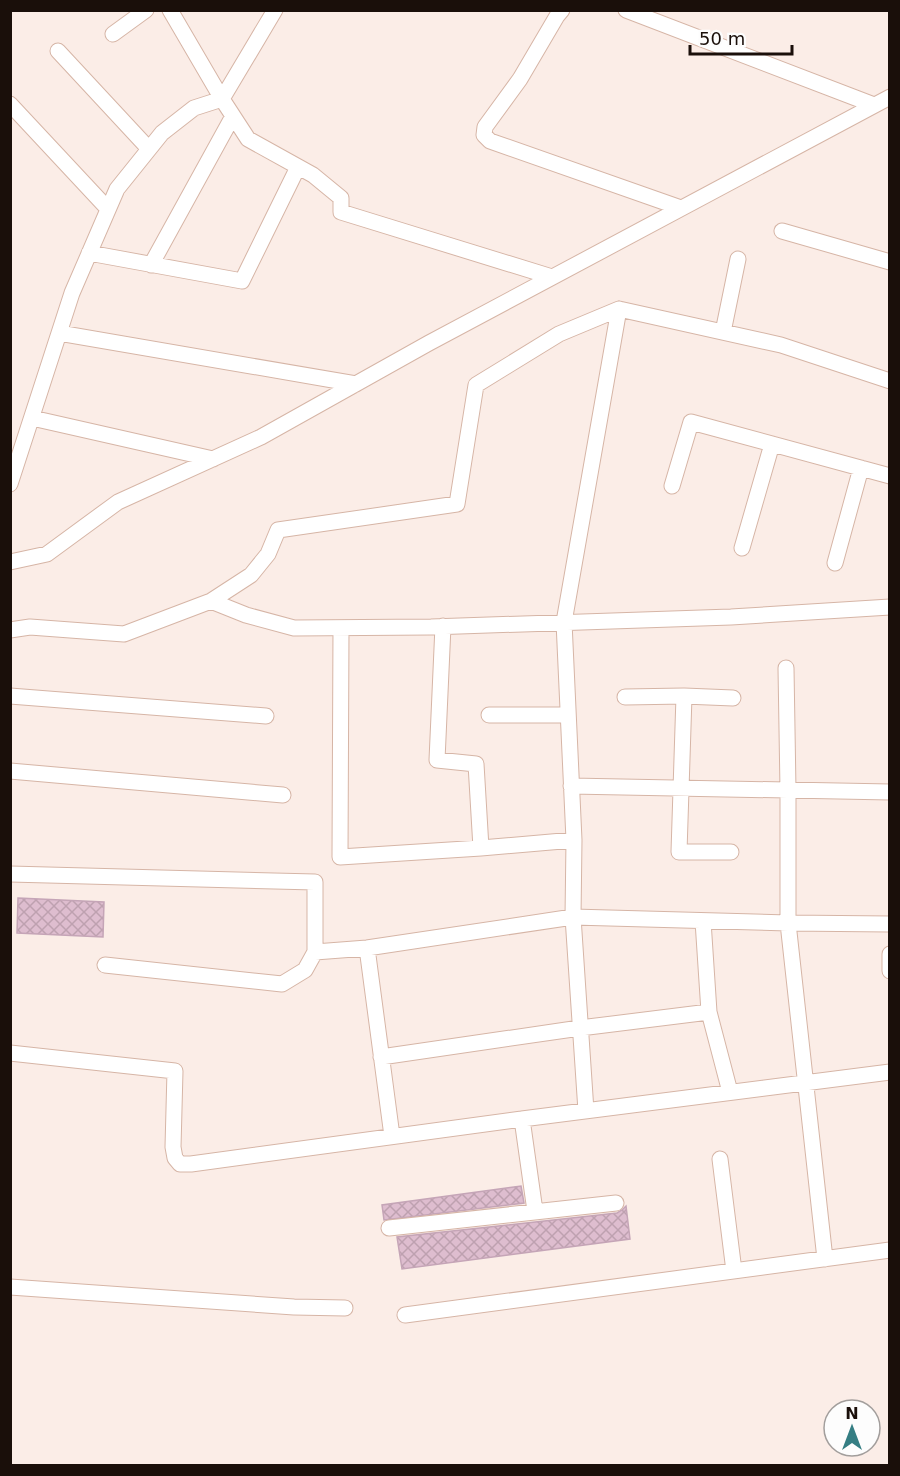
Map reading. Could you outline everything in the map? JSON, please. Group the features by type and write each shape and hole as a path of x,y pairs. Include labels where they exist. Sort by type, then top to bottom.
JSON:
{"street":[{"path":"113,34 146,10"},
{"path":"170,10 222,99 249,139 313,175 341,198 341,212 552,277"},
{"path":"10,484 72,293 117,189 162,133 194,108 222,99 275,10"},
{"path":"562,10 520,79 485,127 484,135 490,141 681,208"},
{"path":"626,10 874,105"},
{"path":"58,51 149,149"},
{"path":"10,562 47,554 118,502 261,437 552,277 890,97"},
{"path":"10,104 108,209"},
{"path":"151,265 233,116"},
{"path":"89,253 242,281 298,167"},
{"path":"782,231 890,262"},
{"path":"723,332 738,259"},
{"path":"586,1111 573,917 574,840 564,622 619,309"},
{"path":"10,630 30,627 123,634 211,602 251,575 268,554 278,530 457,504 476,385 560,334 619,309 781,345 890,381"},
{"path":"59,333 356,384"},
{"path":"32,418 213,459"},
{"path":"672,486 691,422 890,476"},
{"path":"742,548 772,444"},
{"path":"835,563 861,468"},
{"path":"211,602 246,615 294,628 731,617 890,607"},
{"path":"443,626 437,760 476,764 481,848"},
{"path":"341,628 340,857 574,840"},
{"path":"786,668 788,923 825,1258"},
{"path":"10,696 266,716"},
{"path":"684,696 679,852 731,852"},
{"path":"625,697 733,698"},
{"path":"489,715 568,715"},
{"path":"10,771 283,795"},
{"path":"571,786 890,792"},
{"path":"10,874 315,882 315,952 305,970 282,984 105,965"},
{"path":"315,952 367,948 573,917 890,924"},
{"path":"703,921 709,1012 730,1092"},
{"path":"367,948 392,1136"},
{"path":"890,954 890,971"},
{"path":"381,1057 709,1012"},
{"path":"10,1053 175,1071 173,1147 175,1158 180,1164 890,1072"},
{"path":"522,1119 535,1211"},
{"path":"720,1159 734,1271"},
{"path":"389,1228 616,1203"},
{"path":"405,1315 890,1250"},
{"path":"10,1287 294,1307 345,1308"}],"building":[{"path":"18,898 104,902 103,937 17,933"},
{"path":"521,1186 524,1203 384,1220 382,1205"},
{"path":"626,1206 630,1239 402,1269 397,1237 617,1213"}]}
